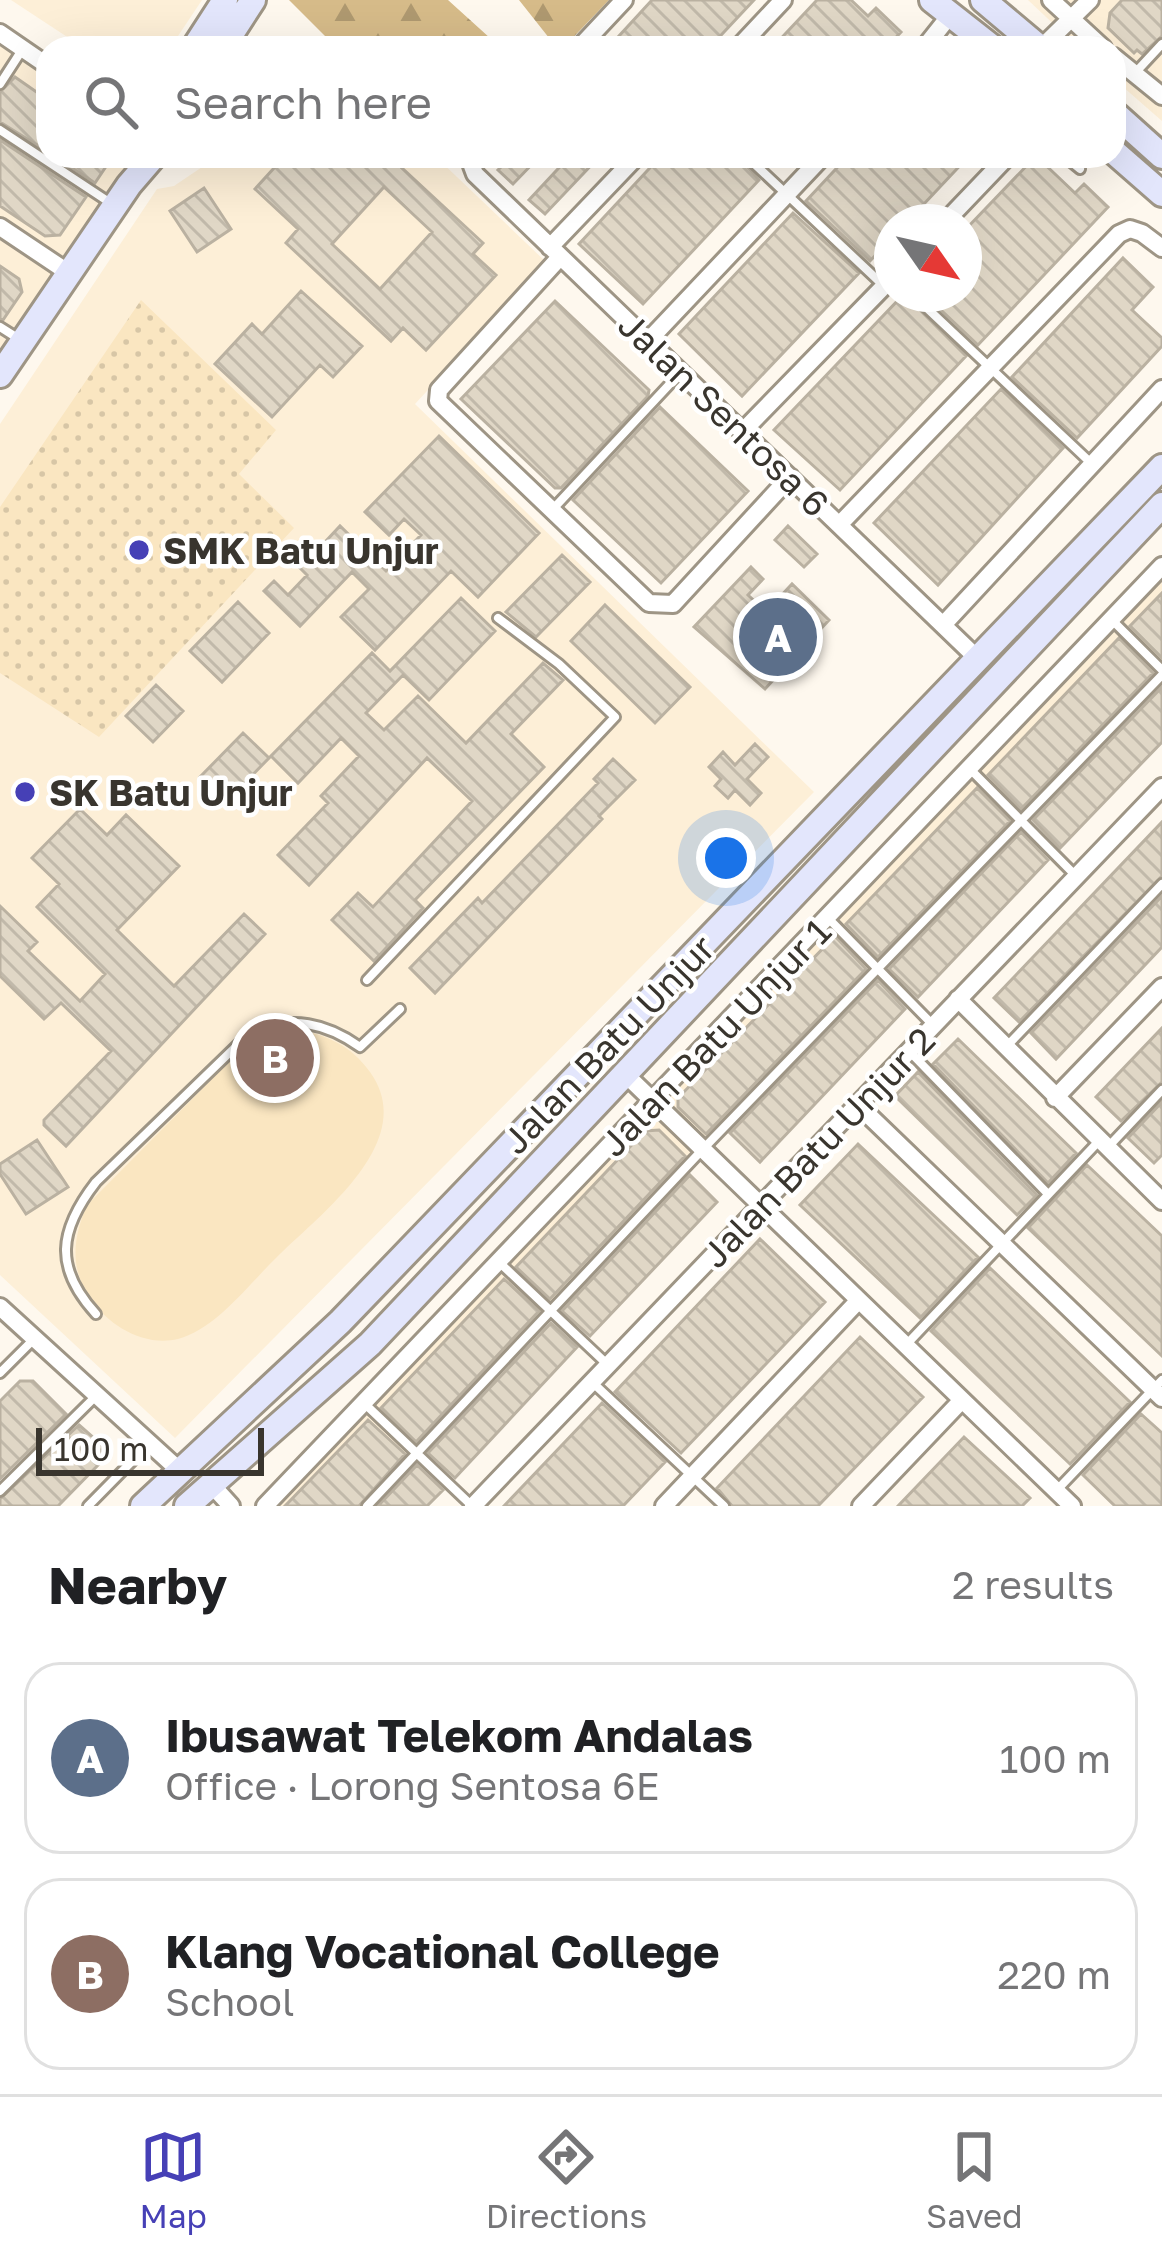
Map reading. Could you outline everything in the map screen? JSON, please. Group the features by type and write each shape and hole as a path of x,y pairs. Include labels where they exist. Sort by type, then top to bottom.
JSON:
{"main road":[{"path":"202,36 225,0"},
{"path":"230,36 253,0"},
{"path":"983,0 1026,36"},
{"path":"941,7 978,36"},
{"path":"1126,124 1162,156"},
{"path":"1126,162 1162,194"},
{"path":"122,195 132,168"},
{"path":"0,375 144,168"},
{"name":"Jalan Batu Unjur","path":"142,1506 340,1322 1162,466"},
{"name":"Jalan Batu Unjur","path":"187,1506 370,1343 1162,506"},
{"path":"580,1073 609,1066 623,1072"}],"street":[{"path":"590,36 623,0"},
{"path":"749,36 783,0"},
{"path":"1051,0 1089,36"},
{"path":"1053,36 1090,0"},
{"path":"931,36 941,7"},
{"path":"0,33 36,58"},
{"path":"1126,67 1162,96"},
{"name":"Jalan Sentosa 6","path":"475,168 475,174 978,659"},
{"path":"627,168 437,397 649,603 673,604 790,477"},
{"path":"648,341 813,168"},
{"path":"962,204 997,168"},
{"path":"0,227 69,274"},
{"path":"839,525 1119,234 1130,229 1162,248"},
{"path":"742,432 874,296"},
{"path":"943,625 1162,388"},
{"name":"Jalan Batu Unjur 1","path":"266,1506 1162,566"},
{"name":"Jalan Batu Unjur 2","path":"473,1506 1162,787"},
{"path":"1145,804 1162,820"},
{"path":"1055,1098 1162,987"},
{"path":"958,999 1160,1196"},
{"path":"623,1072 1064,1501"},
{"path":"858,1105 1159,1389"},
{"path":"664,1506 859,1300"},
{"path":"0,1307 180,1471"},
{"path":"861,1506 962,1400"},
{"path":"211,1484 231,1506"}],"lane":[{"path":"1134,74 1162,44"},
{"path":"0,84 23,49"},
{"path":"0,130 36,149"},
{"path":"71,168 122,195"},
{"path":"759,168 874,270"},
{"path":"931,312 1092,464"},
{"path":"0,327 22,342"},
{"path":"554,509 681,372"},
{"path":"367,980 615,717 560,664 498,618"},
{"path":"367,1506 1162,672 1111,620"},
{"path":"970,769 1076,876"},
{"path":"1006,1048 1162,884"},
{"path":"828,917 934,1026"},
{"path":"96,1314 75,1291 64,1259 70,1226 96,1183 253,1030 278,1022 301,1022 322,1026 360,1047 400,1009"},
{"path":"910,1052 1048,1194"},
{"path":"906,1345 1048,1194 1162,1090"},
{"path":"500,1263 609,1366"},
{"path":"0,1373 37,1336"},
{"path":"591,1381 724,1506"},
{"path":"1064,1501 1159,1389"},
{"path":"0,1491 98,1394"},
{"path":"365,1404 473,1506"},
{"path":"88,1506 150,1442"}],"shaded area":[{"path":"11,0 202,0 178,36 66,36"},
{"path":"1028,0 1162,0 1162,121 1126,90 1126,36 1066,36"},
{"path":"0,32 36,58 36,168 126,168 0,359"},
{"path":"201,168 448,168 546,262 415,404 814,792 175,1438 0,1275 0,424 157,189 174,186"},
{"path":"141,300 276,430 239,474 294,528 99,737 0,673 0,507"},
{"path":"1162,574 1162,671 362,1506 273,1506"},
{"path":"294,1028 337,1043 370,1072 382,1098 383,1124 374,1150 338,1198 206,1326 165,1341 118,1326 91,1300 76,1265 76,1241 87,1205 236,1055 263,1036"}],"green space":[{"path":"289,0 448,0 488,36 325,36"},
{"path":"519,0 609,0 574,36 548,36"}],"building":[{"path":"652,0 754,0 720,36 619,36"},
{"path":"817,0 851,0 868,16 876,8 901,32 897,36 783,36"},
{"path":"1122,0 1162,0 1162,36 1142,54 1134,53 1126,45 1126,36 1116,36 1108,28 1110,13"},
{"path":"15,77 36,92 36,144 0,122 0,92"},
{"path":"0,140 86,197 60,235 45,236 0,206"},
{"path":"72,168 105,168 95,183"},
{"path":"274,168 402,168 483,243 473,254 496,275 426,350 403,328 391,341 286,243 298,229 255,189","holes":["384,187 432,232 380,289 332,244"]},
{"path":"500,168 528,168 513,184"},
{"path":"559,168 589,168 545,214 529,200"},
{"path":"650,168 748,168 759,180 643,304 579,244"},
{"path":"837,168 958,168 924,204 874,204 874,257 870,261 806,201"},
{"path":"1024,168 1049,168 1075,193 1084,184 1108,207 978,345 943,312 982,312 982,212"},
{"path":"204,188 231,229 197,252 170,211"},
{"path":"793,213 859,273 742,396 679,334"},
{"path":"1123,258 1153,287 1132,310 1162,338 1162,346 1077,438 1012,377"},
{"path":"0,266 19,279 22,292 3,320 0,319"},
{"path":"301,291 362,346 333,377 320,365 272,417 215,364 252,324 262,334"},
{"path":"555,301 649,390 561,488 555,488 461,399"},
{"path":"887,312 922,312 966,356 840,490 774,430"},
{"path":"1001,389 1063,448 938,585 874,523"},
{"path":"660,407 748,491 661,583 573,500"},
{"path":"439,436 539,533 478,597 451,571 375,650 341,617 369,589 352,572 300,626 264,591 274,581 288,595 307,575 293,561 304,550 311,557 340,526 386,571 421,535 404,519 389,535 365,512"},
{"path":"788,526 817,554 804,567 775,540"},
{"path":"562,555 590,582 536,637 506,612"},
{"path":"751,567 763,579 748,595 766,612 792,584 829,620 765,689 694,627"},
{"path":"1162,593 1162,658 1130,626"},
{"path":"461,598 495,631 429,700 403,675 366,713 384,730 418,696 466,743 543,663 563,680 511,734 544,767 415,900 423,908 374,961 332,920 358,893 373,907 472,801 427,758 309,885 278,855 328,803 321,796 359,756 341,738 298,783 271,756 372,653 390,671"},
{"path":"238,602 269,633 222,682 190,651"},
{"path":"605,605 690,687 655,723 571,641"},
{"path":"1119,638 1153,673 1021,809 988,775"},
{"path":"156,685 183,711 153,742 126,716"},
{"path":"1162,687 1162,742 1060,848 1033,820"},
{"path":"243,733 269,758 226,802 200,777"},
{"path":"755,744 768,757 747,779 761,793 750,805 735,790 728,798 715,786 721,779 709,767 723,752 735,765"},
{"path":"613,759 635,780 435,993 410,968 478,898 482,903 598,783 594,779"},
{"path":"977,788 1010,821 878,957 846,924"},
{"path":"80,809 107,835 126,815 179,866 117,930 174,986 244,914 265,934 66,1146 44,1120 111,1051 61,1003 44,1019 0,976 0,906 37,942 28,951 80,1001 105,974 37,907 59,884 32,858"},
{"path":"1162,822 1162,876 1019,1022 994,998"},
{"path":"1021,832 1048,860 918,997 889,969"},
{"path":"1162,896 1162,947 1056,1059 1031,1033"},
{"path":"835,936 866,969 706,1134 678,1107 678,1098"},
{"path":"878,980 905,1009 760,1162 730,1133"},
{"path":"1162,1028 1162,1082 1121,1121 1096,1097"},
{"path":"958,1039 1076,1153 1048,1183 933,1064"},
{"path":"918,1072 1037,1195 1017,1215 895,1096"},
{"path":"1162,1102 1162,1155 1154,1163 1128,1138"},
{"path":"659,1130 685,1156 550,1299 516,1267 645,1131"},
{"path":"37,1140 68,1187 26,1214 0,1174 0,1164"},
{"path":"858,1144 978,1257 920,1318 800,1205"},
{"path":"1087,1165 1162,1236 1162,1356 1028,1228"},
{"path":"690,1175 717,1202 590,1336 562,1311"},
{"path":"760,1239 825,1302 681,1453 615,1392"},
{"path":"990,1268 1130,1402 1070,1464 931,1331"},
{"path":"504,1279 539,1311 416,1442 381,1408"},
{"path":"551,1323 577,1347 455,1478 428,1453"},
{"path":"860,1337 923,1397 818,1506 732,1506 717,1488"},
{"path":"20,1381 33,1381 66,1414 0,1479 0,1401"},
{"path":"602,1403 665,1462 623,1506 504,1506"},
{"path":"1141,1414 1162,1433 1162,1506 1115,1506 1083,1475"},
{"path":"368,1420 405,1454 359,1506 285,1506"},
{"path":"79,1425 103,1446 101,1462 58,1506 0,1506 0,1499"},
{"path":"964,1437 1030,1498 1022,1506 898,1506"},
{"path":"417,1465 443,1490 427,1506 378,1506"}],"place":[{"name":"SMK Batu Unjur","path":"139,550"},
{"name":"Ibusawat Telekom Andalas","path":"778,637"},
{"name":"SK Batu Unjur","path":"25,792"},
{"name":"Klang Vocational College","path":"275,1058"}]}
